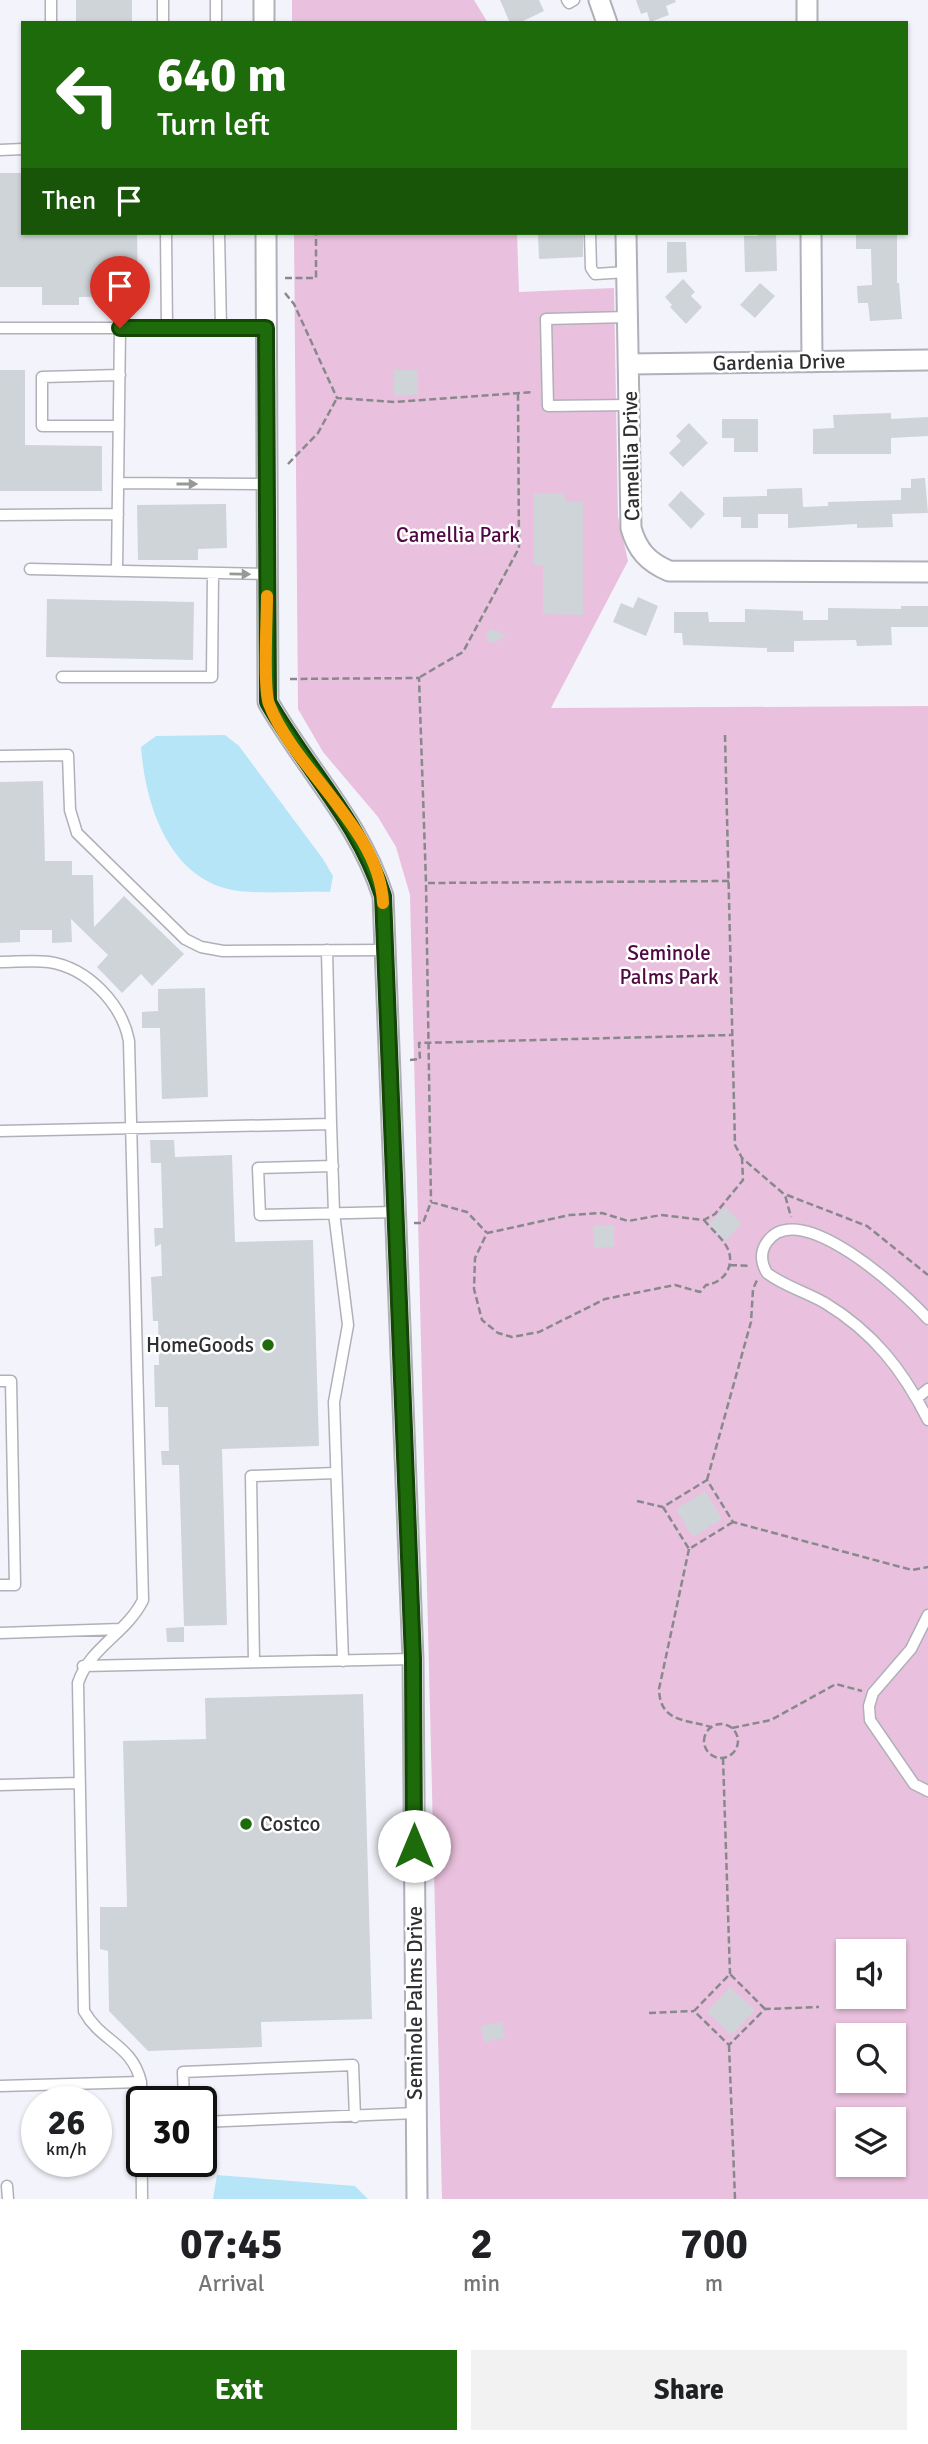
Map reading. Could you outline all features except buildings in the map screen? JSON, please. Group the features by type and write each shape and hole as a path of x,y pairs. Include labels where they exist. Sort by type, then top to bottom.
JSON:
{"street":[{"path":"264,0 264,21"},
{"path":"598,0 606,21"},
{"path":"807,0 807,21"},
{"name":"Seminole Palms Drive","path":"266,235 268,702 294,747 357,834 372,861 383,896 413,1659 417,2199"},
{"name":"Camellia Drive","path":"626,235 631,528 640,551 669,571 928,572"},
{"path":"810,235 812,362"},
{"name":"Gardenia Drive","path":"629,364 928,360"}],"lane":[{"path":"51,0 51,21"},
{"path":"163,0 163,21"},
{"path":"216,0 216,21"},
{"path":"567,0 569,3 575,0"},
{"path":"0,150 21,149"},
{"path":"166,235 167,328"},
{"path":"219,235 221,328"},
{"path":"590,235 591,268 595,274 627,272"},
{"path":"628,317 546,319 547,391 548,406 630,405"},
{"path":"0,328 266,328"},
{"path":"117,571 120,328"},
{"path":"119,426 42,426 42,377 120,375"},
{"path":"119,483 267,484"},
{"path":"0,515 118,514"},
{"path":"30,569 267,574"},
{"path":"62,677 212,677 213,573"},
{"path":"0,756 68,755 70,810 76,833 185,939 201,947 223,951 385,950"},
{"path":"327,950 334,1213 348,1325 334,1402 343,1661"},
{"path":"0,962 48,962 64,966 83,976 120,1013 129,1041 143,1600 121,1629 83,1666 78,1683 79,1783 85,2011 91,2023 130,2055 137,2065 141,2086"},
{"path":"0,1131 331,1124"},
{"path":"333,1166 258,1168 260,1215 395,1212"},
{"path":"928,1319 885,1276 828,1241 793,1228 783,1230 768,1240 763,1250 764,1267 780,1282 823,1302 868,1333 904,1375 928,1420"},
{"path":"0,1381 11,1381 15,1585 0,1586"},
{"path":"917,1398 928,1389"},
{"path":"254,1662 251,1476 336,1473"},
{"path":"928,1615 911,1649 873,1693 869,1706 870,1720 914,1784 928,1791"},
{"path":"0,1633 121,1629"},
{"path":"83,1666 413,1659"},
{"path":"0,1785 79,1783"},
{"path":"183,2086 183,2072 353,2065 355,2117"},
{"path":"0,2086 141,2082"},
{"path":"217,2121 416,2113"},
{"path":"142,2177 142,2199"},
{"path":"7,2186 8,2199"}],"path":[{"path":"285,278 316,278 316,235"},
{"path":"285,292 294,304 337,398"},
{"path":"337,398 395,402 547,391"},
{"path":"290,679 419,678 463,652 519,548 518,393"},
{"path":"288,464 318,433 337,398"},
{"path":"413,1223 423,1223 431,1202 426,883 419,678"},
{"path":"725,735 735,1145 742,1158 785,1195 796,1196 867,1226 928,1275"},
{"path":"426,883 729,881"},
{"path":"410,1060 420,1059 419,1043 732,1035"},
{"path":"487,1233 570,1215 602,1213 628,1221 661,1215 704,1220 715,1214 743,1180 742,1158"},
{"path":"785,1195 793,1228"},
{"path":"431,1202 467,1212 487,1233"},
{"path":"487,1233 475,1258 474,1289 479,1310 482,1320 498,1333 512,1337 539,1332 605,1298 675,1285 700,1292 706,1285 714,1284 726,1275 729,1251 704,1220"},
{"path":"637,1501 663,1507 707,1480 751,1322 753,1289 764,1267 729,1265"},
{"path":"707,1480 733,1522 912,1570 928,1567"},
{"path":"663,1507 689,1549 659,1689 659,1705 667,1714 711,1727 722,1724 732,1728 771,1720 836,1684 873,1693"},
{"path":"689,1549 733,1522"},
{"path":"711,1727 705,1736 705,1747 712,1756 723,1758 733,1753 738,1743 732,1728"},
{"path":"723,1758 730,1974 765,2009"},
{"path":"649,2012 694,2011 730,1974"},
{"path":"729,2045 765,2009 818,2007"},
{"path":"694,2011 729,2045 735,2199"}],"green space":[{"path":"292,0 474,0 487,21 292,21"},
{"name":"Seminole Palms Park","path":"294,235 517,235 519,292 614,288 618,516 628,561 551,708 928,706 928,2199 442,2199 410,895 396,847 378,817 323,752 298,709"}],"water":[{"path":"225,735 239,746 323,859 333,876 330,892 228,889 207,881 189,868 175,852 154,812 143,768 141,747 156,736"},
{"path":"217,2175 355,2186 368,2199 213,2199"}],"slow traffic":[{"path":"267,596 268,702 294,747 357,834 372,861 383,903"}],"place":[{"name":"HomeGoods","path":"268,1345"},
{"name":"Costco","path":"246,1824"}],"route":[{"path":"120,328 266,328 268,702 294,747 357,834 372,861 383,896 413,1659 414,1846"}],"park label":[{"name":"Camellia Park","path":"458,535"}]}
